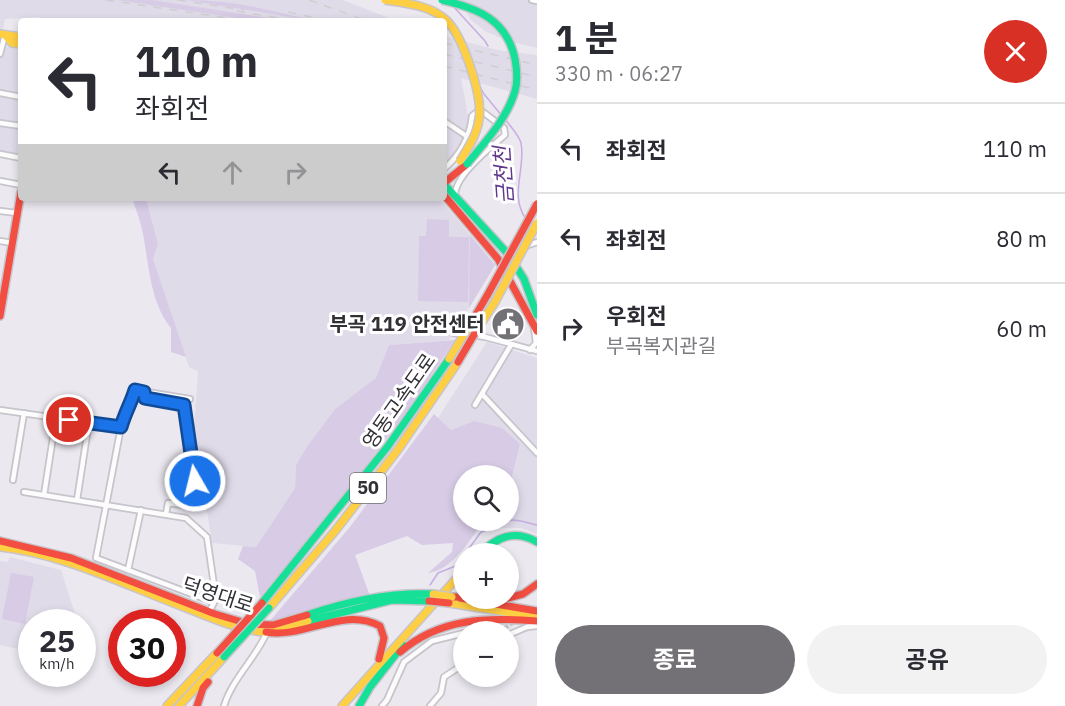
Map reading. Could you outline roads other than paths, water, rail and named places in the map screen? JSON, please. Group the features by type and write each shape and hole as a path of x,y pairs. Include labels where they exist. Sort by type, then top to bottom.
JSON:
{"main road":[{"path":"385,0 408,3 431,11 442,18"},
{"path":"442,0 466,5 482,12 502,28 514,48 517,75 514,94 495,129 447,180"},
{"path":"447,21 458,36 463,48 480,110 476,131 464,163"},
{"path":"2,37 18,37"},
{"path":"2,37 18,44"},
{"path":"447,186 508,254 524,279 537,315"},
{"path":"447,199 498,260 535,329"},
{"path":"0,316 4,271 12,243 19,201"},
{"name":"영동고속도로","path":"166,706 262,603 388,446 449,359 488,294 537,204"},
{"name":"영동고속도로","path":"179,706 269,608 335,531 397,451 458,362 495,302 537,223"},
{"path":"492,543 499,537 512,533 524,535 537,544"},
{"path":"497,543 512,537 523,538 537,544"},
{"name":"덕영대로","path":"0,541 27,545 68,558 244,628 268,629 343,604 379,596 415,592 450,600 537,610"},
{"name":"덕영대로","path":"0,547 26,550 68,563 208,614"},
{"path":"342,706 453,582"},
{"path":"519,595 537,584"},
{"path":"358,706 369,687 453,588"},
{"name":"덕영대로","path":"450,600 537,619"},
{"path":"268,629 281,634 350,618 371,619 377,624 385,639 376,667"},
{"path":"394,657 419,637 441,628 487,620 537,619"},
{"path":"197,706 203,688 225,657"}],"street":[{"path":"532,0 537,1"},
{"path":"0,54 2,37"},
{"path":"0,93 18,96"},
{"path":"447,166 468,137 472,116 478,111 483,112 504,128 505,135 460,179 454,188 455,195"},
{"path":"0,123 18,126"},
{"path":"447,123 468,137"},
{"path":"0,154 18,157"},
{"path":"0,181 18,184"},
{"path":"0,211 17,213"},
{"path":"0,241 12,243"},
{"path":"508,254 537,242"},
{"path":"530,350 536,343 535,329"},
{"path":"453,333 485,337 537,352"},
{"path":"475,405 511,345"},
{"path":"190,399 135,390 121,427 96,558 213,602"},
{"path":"144,392 145,398 184,405 197,500 189,506 168,503 166,514"},
{"path":"482,394 537,453"},
{"path":"0,410 121,427"},
{"path":"13,480 24,413"},
{"path":"44,495 56,418"},
{"path":"76,500 89,422"},
{"path":"24,492 186,518 207,537 216,599 208,614"},
{"path":"129,570 141,510"},
{"path":"519,630 537,626"},
{"path":"224,706 227,696 262,645 268,629"},
{"path":"382,706 404,662 432,640 453,635"},
{"path":"430,706 441,693 444,678 453,672"}],"waterway":[{"path":"453,6 488,46"},
{"name":"금천천","path":"479,85 502,116"},
{"name":"금천천","path":"505,119 521,143 522,162 518,191 521,210 526,219"},
{"path":"473,543 481,532 509,520 537,525"},
{"path":"430,585 438,573 453,567"}],"railway":[{"path":"106,0 228,18"},
{"path":"178,0 244,10"},
{"path":"309,0 359,18"},
{"path":"237,11 278,18"},
{"path":"288,12 315,18"},
{"path":"447,44 537,65"},
{"path":"447,55 537,77"},
{"path":"447,67 537,90"}],"place":[{"name":"부곡 119 안전센터","path":"508,324"}]}
